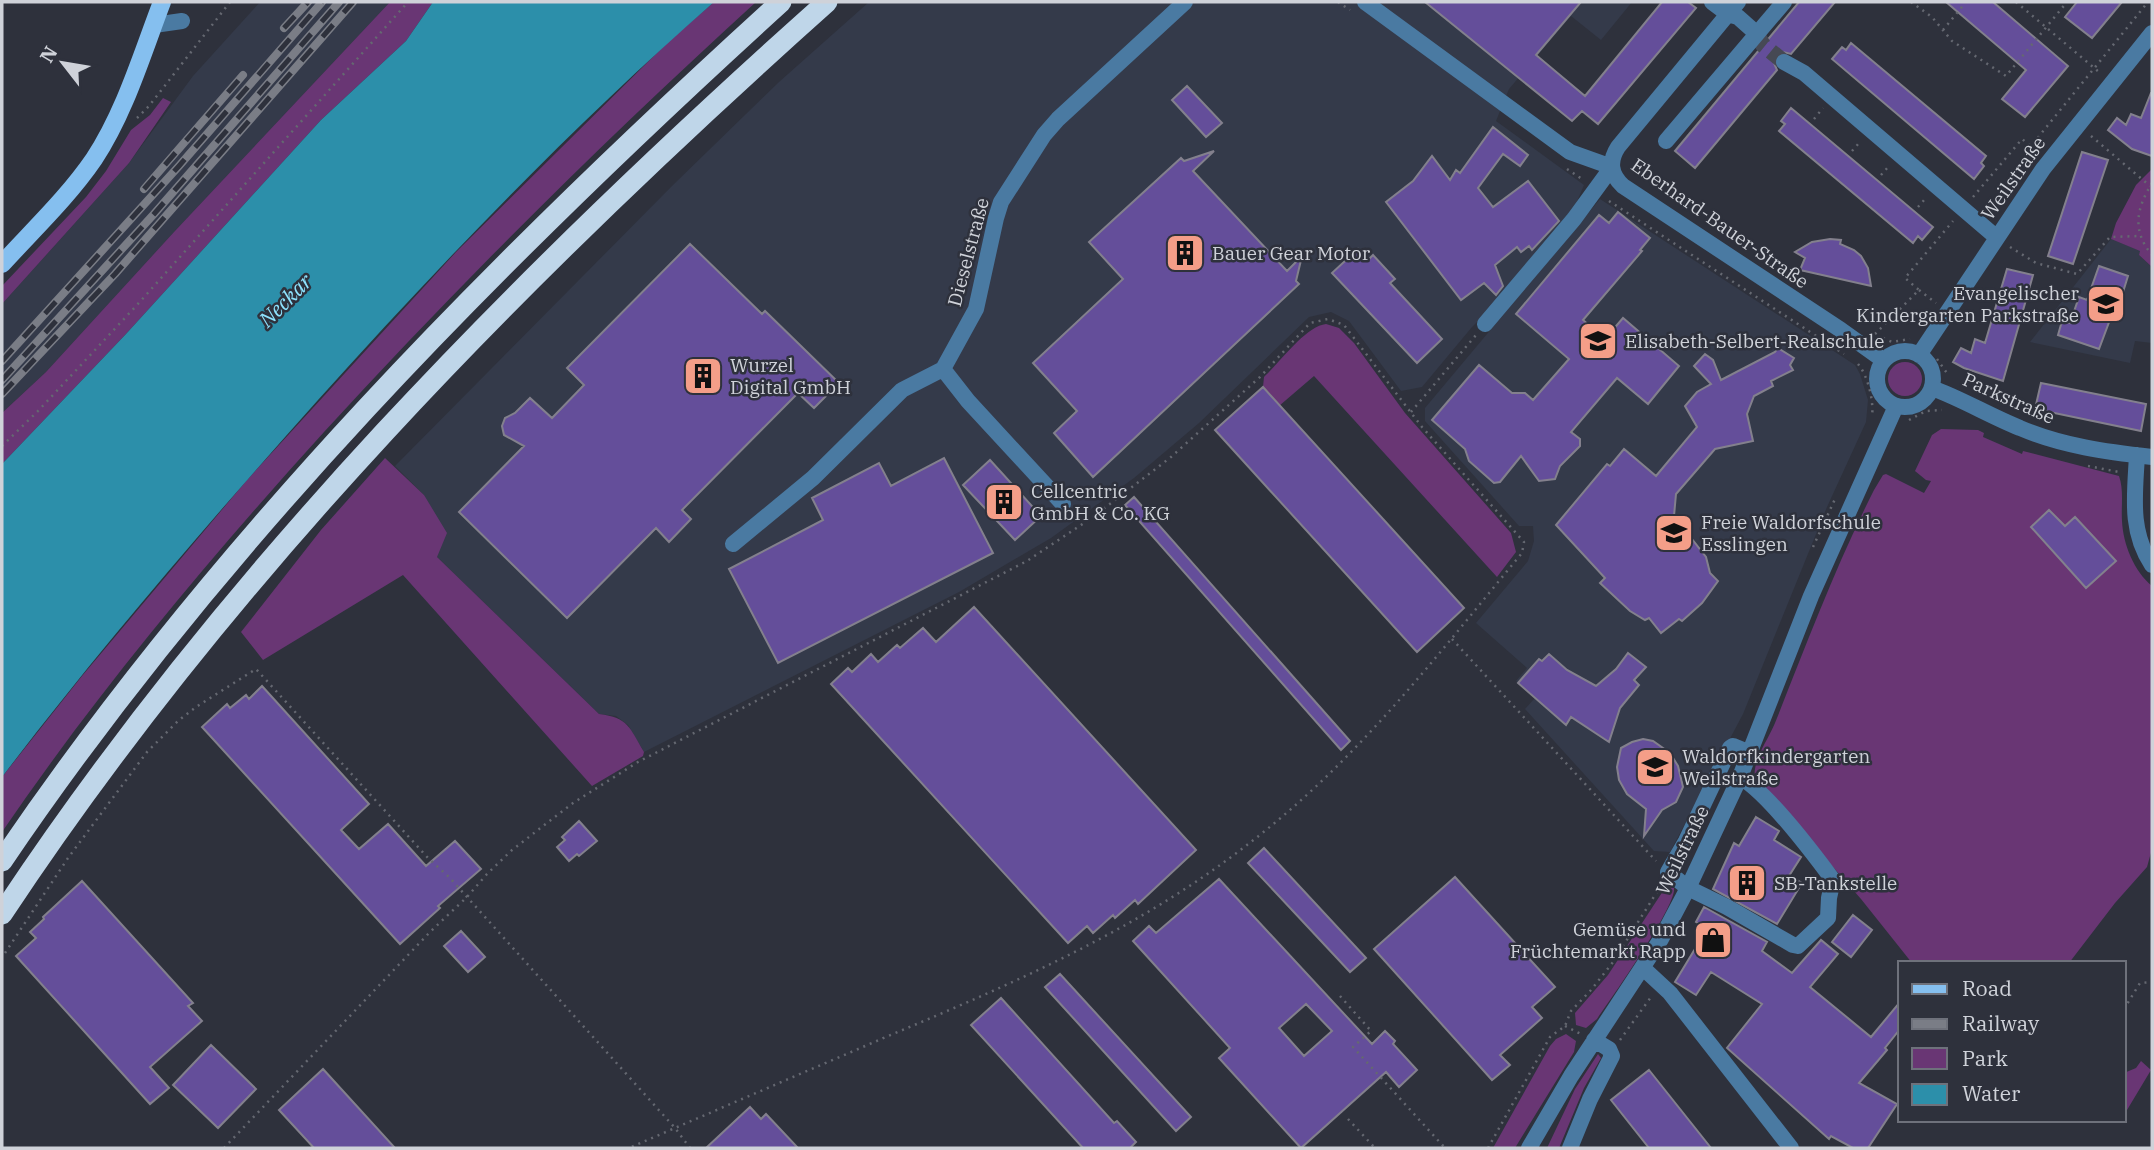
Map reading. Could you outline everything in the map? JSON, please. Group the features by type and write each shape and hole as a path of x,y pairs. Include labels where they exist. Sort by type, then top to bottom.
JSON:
{"highway":[{"path":"2,861 72,761 158,649 300,483 500,271 646,127 781,2"},
{"path":"2,914 60,828 134,728 216,625 310,516 460,353 593,219 737,82 827,2"}],"main road":[{"path":"2,264 61,200 94,159 116,118 162,2"}],"street":[{"name":"Dieselstraße","path":"943,369 976,309 1001,202 1037,146 1058,119 1185,2"},
{"path":"1712,2 1733,8 1738,17 1756,33"},
{"path":"1666,141 1784,2"},
{"path":"1485,324 1574,219 1612,167 1618,147 1733,8"},
{"name":"Eberhard-Bauer-Straße","path":"1361,9 1570,152 1612,167 1615,177 1623,186 1883,360"},
{"path":"153,25 181,21"},
{"name":"Weilstraße","path":"1919,355 2043,169 2152,33"},
{"path":"1784,62 1804,73 1996,237"},
{"path":"1896,351 1919,355 1931,369 1932,388 1918,404 1896,406 1884,398 1877,386 1877,373 1883,360 1896,351"},
{"path":"733,544 813,478 902,390 943,369 968,401 1063,504"},
{"name":"Parkstraße","path":"1932,388 2037,435 2090,449 2145,456"},
{"name":"Weilstraße","path":"1533,1145 1594,1040 1643,968 1688,888 1740,777 1811,596 1896,406"},
{"path":"2145,456 2134,499 2141,547 2152,565"},
{"path":"1740,777 1753,785 1832,879 1828,918 1800,945 1795,946 1688,888 1668,872 1686,841 1730,748 1733,746 1750,753"},
{"path":"1643,968 1661,983 1791,1148"},
{"path":"1570,1148 1590,1099 1612,1056 1609,1049 1594,1040"}],"path":[{"path":"133,121 149,106 230,2"},
{"path":"2,446 137,305 408,2"},
{"path":"1338,2 1361,9"},
{"path":"1911,2 1931,17 1952,41 2006,76 2067,2"},
{"path":"1943,30 1966,2"},
{"path":"2016,2 2112,83"},
{"path":"1947,312 1905,278 2022,139 2031,146 2148,2"},
{"path":"2078,125 2151,184 2139,216 2139,236 2152,256"},
{"path":"1564,167 1612,203 1856,362 1863,371 1871,398 1871,418"},
{"path":"1996,237 2036,263 2077,274 2110,237 2139,236"},
{"path":"1856,362 1875,334 1919,289"},
{"path":"224,1148 487,874 512,850 573,803 638,762 1027,561 1142,481 1197,435 1260,377 1310,323 1328,318 1344,325 1411,412 1524,542 1522,553 1389,714 1305,797 1216,869 1136,920 1043,969 629,1148"},
{"path":"1411,412 1485,324"},
{"path":"1452,639 1668,872 1613,962 1571,1011 1565,1026 1550,1037 1488,1148"},
{"path":"5,953 68,858 147,752 196,707 256,669 419,849 467,897 690,1148"},
{"path":"2126,1006 2140,983 2152,982"},
{"path":"1609,1049 1623,1035 1661,983"},
{"path":"1340,996 1371,1031 1353,1047 1445,1148"},
{"path":"1348,1119 1375,1148"}],"shaded area":[{"path":"260,2 390,2 46,372 2,413 2,304 129,163 193,76"},
{"path":"869,2 1632,2 1601,40 1571,16 1509,89 1496,121 1584,185 1575,206 1501,298 1472,327 1422,387 1401,391 1349,321 1331,312 1309,317 1199,423 1134,478 1051,538 959,592 644,752 628,725 616,716 599,714 437,557 424,495 395,466 672,186 779,82"},
{"name":"Freie Waldorfschule Esslingen","path":"1600,199 1855,365 1868,400 1866,422 1827,507 1743,714 1670,852 1654,851 1525,709 1535,698 1516,681 1527,668 1476,623 1528,561 1534,541 1533,526 1519,526 1425,421 1425,408"},
{"name":"Evangelischer Kindergarten Parkstraße","path":"2111,239 2141,251 2139,255 2152,267 2152,343 2135,341 2130,363 2030,342"}],"green space":[{"path":"390,2 433,2 406,41 321,120 126,334 2,464 2,413 46,372"},
{"path":"714,2 756,2 535,212 324,432 156,626 77,727 2,832 2,777 82,676 247,480 456,252 668,42"},
{"path":"163,98 171,102 129,163 2,304 2,286 86,197 106,171 131,130 150,115"},
{"path":"2152,169 2152,267 2139,255 2140,251 2111,239 2116,223 2136,185"},
{"path":"1326,324 1339,328 1354,343 1405,413 1511,533 1516,552 1497,577 1314,376 1279,406 1263,387 1264,377 1294,346 1310,331"},
{"path":"1905,362 1917,367 1922,379 1917,391 1905,396 1893,391 1888,379 1893,367"},
{"path":"1941,429 1978,430 1984,433 1983,437 2022,454 2023,451 2119,476 2127,548 2140,573 2152,586 2152,849 2147,867 2115,903 2071,961 1910,961 1861,899 1755,778 1758,758 1775,723 1834,576 1874,490 1886,474 1924,493 1931,481 1915,471 1932,435"},
{"path":"385,458 424,495 447,533 437,557 599,714 617,718 627,725 644,752 643,756 592,786 403,575 263,660 241,632 321,530"},
{"path":"1665,888 1674,888 1665,913 1628,973 1597,1019 1586,1028 1576,1025 1575,1013 1608,975"},
{"path":"1566,1034 1576,1041 1574,1052 1515,1148 1493,1148 1550,1046"},
{"path":"1598,1054 1601,1058 1584,1088 1559,1148 1547,1148 1575,1089"},
{"path":"2141,1061 2151,1070 2126,1112 2126,1072 2136,1068"}],"water":[{"name":"Neckar","path":"433,2 714,2 560,145 461,245 365,348 156,586 2,777 2,464 126,334 321,120 406,41"}],"building":[{"path":"1425,2 1581,2 1536,55 1585,96 1662,2 1688,2 1696,8 1598,124 1582,111 1572,121"},
{"path":"1799,2 1835,2 1791,54 1783,52 1775,56 1777,70 1695,168 1675,151"},
{"path":"1946,2 1993,2 2068,66 2025,117 2002,99 2026,70"},
{"path":"2077,2 2122,2 2092,38 2065,17"},
{"path":"1851,43 1986,156 1981,163 1984,166 1974,179 1832,59 1842,47 1846,50"},
{"path":"1187,86 1222,123 1206,137 1172,100"},
{"path":"2151,93 2152,156 2132,149 2108,130 2117,118 2126,125 2131,114 2141,118"},
{"path":"1791,108 1933,227 1922,240 1918,236 1913,243 1779,131 1785,124 1781,121"},
{"path":"1493,127 1528,155 1520,166 1503,154 1478,188 1493,207 1528,181 1559,221 1532,250 1529,246 1521,252 1517,247 1495,265 1503,286 1496,295 1484,283 1461,300 1386,202 1413,181 1432,156 1450,180 1456,170 1460,173"},
{"path":"1214,151 1193,171 1287,271 1302,256 1296,281 1299,284 1093,477 1054,433 1077,411 1033,363 1123,279 1089,242 1181,158 1184,161"},
{"path":"2082,152 2108,160 2073,264 2048,256"},
{"path":"1618,212 1650,238 1583,320 1605,339 1623,318 1679,366 1648,404 1617,378 1571,432 1580,439 1580,446 1560,466 1555,479 1539,481 1521,456 1500,482 1494,483 1469,461 1465,449 1432,420 1479,365 1512,393 1525,393 1533,400 1569,359 1516,314 1599,215 1609,223"},
{"path":"1841,240 1840,244 1861,256 1868,268 1871,286 1800,270 1805,258 1795,252 1812,242"},
{"path":"690,244 762,314 765,311 839,383 814,408 798,393 682,510 691,519 669,542 656,528 567,618 459,512 524,446 504,435 502,426 505,418 515,413 530,398 552,418 584,385 567,368"},
{"path":"1358,249 1368,260 1373,255 1395,279 1390,283 1442,339 1417,363 1332,273"},
{"name":"Evangelischer Kindergarten Parkstraße","path":"2099,266 2128,276 2115,318 2111,317 2099,349 2058,335 2062,321 2070,323 2079,297 2087,300"},
{"path":"2007,269 2033,275 2003,381 1953,362 1961,348 1971,353 1975,339 1985,343"},
{"name":"Freie Waldorfschule Esslingen","path":"1778,348 1794,358 1790,365 1793,370 1771,381 1773,386 1754,396 1747,414 1753,441 1715,449 1676,494 1674,516 1706,557 1710,573 1718,581 1702,603 1682,621 1679,619 1661,633 1649,618 1645,620 1630,611 1600,583 1605,578 1556,525 1607,464 1610,466 1624,449 1656,476 1697,427 1685,406 1697,392 1711,384 1694,366 1705,354 1713,360 1721,380"},
{"path":"2041,383 2146,404 2141,431 2035,409"},
{"path":"1263,387 1464,608 1417,652 1215,430"},
{"path":"944,458 993,553 778,663 729,569 823,520 812,498 879,463 891,486"},
{"name":"Cellcentric GmbH & Co. KG","path":"990,460 1041,516 1015,540 963,485"},
{"path":"1134,497 1350,741 1341,750 1125,505"},
{"path":"2049,510 2065,526 2075,517 2116,561 2086,588 2031,527"},
{"path":"974,607 1196,850 1138,904 1135,900 1093,933 1087,926 1068,943 831,684 848,668 852,672 871,654 878,662 897,645 900,648 923,628 936,642"},
{"path":"1628,653 1646,667 1634,680 1639,685 1620,708 1609,742 1571,717 1566,725 1518,683 1539,659 1542,661 1549,654 1567,670 1596,686 1616,669"},
{"path":"262,686 369,804 341,830 359,849 388,824 426,866 455,841 481,869 400,944 202,727 227,704 230,708 246,695 249,699"},
{"name":"Waldorfkindergarten Weilstraße","path":"1643,739 1653,741 1670,753 1678,766 1683,787 1676,802 1662,810 1644,836 1646,809 1627,794 1619,780 1617,767 1621,748"},
{"path":"1756,817 1779,831 1774,840 1801,857 1789,876 1802,883 1777,924 1713,889 1734,843 1739,846"},
{"path":"579,821 597,841 569,861 557,847 565,840 562,837"},
{"path":"1264,848 1366,958 1350,972 1248,863"},
{"path":"1455,877 1555,987 1532,1007 1542,1018 1500,1055 1510,1065 1492,1080 1374,949"},
{"path":"1219,879 1372,1044 1385,1031 1417,1070 1399,1087 1386,1072 1301,1148 1219,1058 1230,1048 1133,941 1149,926 1156,933","holes":["1306,1004 1332,1031 1304,1056 1279,1028"]},
{"path":"82,881 193,1003 188,1006 202,1021 150,1067 169,1088 150,1104 16,956 36,938 30,932 43,917"},
{"path":"1704,907 1767,942 1762,951 1792,973 1821,940 1838,954 1810,987 1871,1037 1898,1004 1898,1032 1885,1048 1887,1050 1859,1083 1897,1104 1868,1148 1853,1148 1831,1136 1829,1139 1727,1048 1762,1004 1711,972 1696,995 1675,982 1707,929 1696,922"},
{"path":"1853,915 1872,930 1851,957 1832,942"},
{"path":"461,931 485,957 468,972 444,946"},
{"path":"1060,974 1191,1117 1176,1131 1045,987"},
{"path":"1001,998 1114,1123 1117,1121 1136,1142 1130,1148 1083,1148 971,1025"},
{"path":"211,1045 256,1089 218,1128 173,1085"},
{"path":"323,1069 395,1148 314,1148 279,1110"},
{"path":"1649,1070 1711,1148 1649,1148 1611,1100"},
{"path":"750,1107 761,1119 766,1114 798,1148 706,1148"}],"tunnel":[{"path":"1756,33 1763,45 1784,62"}],"railway":[{"path":"284,28 308,2"},
{"path":"2,361 179,166 322,2"},
{"path":"2,380 154,214 339,2"},
{"path":"2,394 115,274 353,2"},
{"path":"144,189 243,75"}],"place":[{"name":"Bauer Gear Motor","path":"1185,253"},
{"name":"Evangelischer Kindergarten Parkstraße","path":"2106,304"},
{"name":"Elisabeth-Selbert-Realschule","path":"1598,341"},
{"name":"Wurzel Digital GmbH","path":"703,376"},
{"name":"Cellcentric GmbH & Co. KG","path":"1004,502"},
{"name":"Freie Waldorfschule Esslingen","path":"1674,533"},
{"name":"Waldorfkindergarten Weilstraße","path":"1655,767"},
{"name":"SB-Tankstelle","path":"1747,883"},
{"name":"Gemüse und Früchtemarkt Rapp","path":"1713,940"}]}
